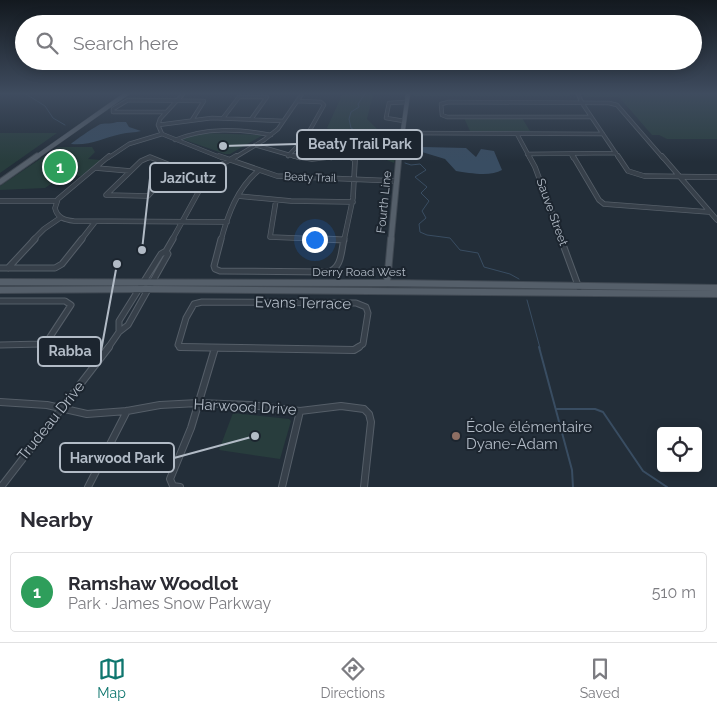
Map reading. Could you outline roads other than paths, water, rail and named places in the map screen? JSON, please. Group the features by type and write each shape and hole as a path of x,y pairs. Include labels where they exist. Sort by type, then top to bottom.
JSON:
{"main road":[{"path":"0,182 93,117"},
{"name":"Fourth Line","path":"387,284 396,181 404,117"},
{"path":"0,178 30,160"},
{"name":"Derry Road West","path":"0,282 529,285 580,289 717,294"},
{"name":"Derry Road West","path":"0,290 148,289 533,292 580,289 717,288"}],"street":[{"path":"158,125 163,117"},
{"name":"Trudeau Drive","path":"1,487 19,461 104,356 119,330 119,321 161,254 166,251 205,180 229,160 271,135 285,117"},
{"path":"288,156 303,141 317,117"},
{"path":"386,117 388,120 404,121"},
{"path":"552,117 591,117 626,169 632,173 644,176 717,177"},
{"path":"629,117 717,220"},
{"path":"158,125 223,118 283,120"},
{"path":"158,125 162,134 125,146 56,201 54,210 60,218 74,221 227,222"},
{"path":"175,140 189,134 205,132 241,132 271,135"},
{"path":"403,133 603,134"},
{"name":"Beaty Trail","path":"162,134 258,171 296,178 396,181"},
{"name":"Sauve Street","path":"517,134 535,167 580,289"},
{"path":"258,171 244,182 227,222 214,266 220,271 332,272 337,268 353,202 355,160 330,144 303,141"},
{"path":"255,145 300,159 329,159 346,154"},
{"path":"527,154 616,153"},
{"path":"571,154 599,200 604,204 710,212"},
{"path":"96,168 130,171 141,161 150,157 174,167 148,196 106,195 130,171"},
{"path":"238,196 276,200 353,202"},
{"path":"276,200 270,237 344,240"},
{"path":"0,201 56,201"},
{"path":"8,268 44,229 60,218"},
{"path":"0,268 47,270 55,268 62,264 95,222"},
{"name":"Trudeau Drive","path":"119,330 128,325 168,254 166,251"},
{"path":"0,300 66,301 71,305 45,342 35,345 0,345"},
{"name":"Evans Terrace","path":"198,302 356,303 366,307 368,313 363,344 354,350 215,348 178,345 191,308 198,302"},
{"path":"180,487 174,486 170,479 191,428 215,348"},
{"name":"Harwood Drive","path":"0,402 27,403 87,414 127,411 160,405 198,403 250,404 300,411 341,406 361,408 368,412 372,422 364,487"},
{"path":"88,487 127,411"},
{"path":"282,487 300,411"}],"water":[{"path":"126,122 129,127 141,131 124,133 90,143 71,144 101,124"},
{"path":"424,147 466,148 476,157 481,149 494,151 502,170 486,174 456,171 445,159 412,149"}],"waterway":[{"path":"52,117 65,125"},
{"path":"350,117 351,128 365,136"},
{"path":"405,163 411,165 420,164 426,170 415,177 427,187 421,193 429,201 422,211 426,218 419,224 420,232 427,235 450,238 460,250 478,253 484,267 510,274 519,279"},
{"path":"527,300 540,348"},
{"path":"539,347 572,470 573,487"},
{"path":"557,409 595,409 603,412 643,471 667,487"}],"place":[{"name":"Beaty Trail Park","path":"223,146"},
{"name":"Ramshaw Woodlot","path":"60,167"},
{"name":"JaziCutz","path":"142,250"},
{"name":"Rabba","path":"117,264"},
{"name":"Harwood Park","path":"255,436"},
{"name":"École élémentaire Dyane-Adam","path":"456,436"}]}
